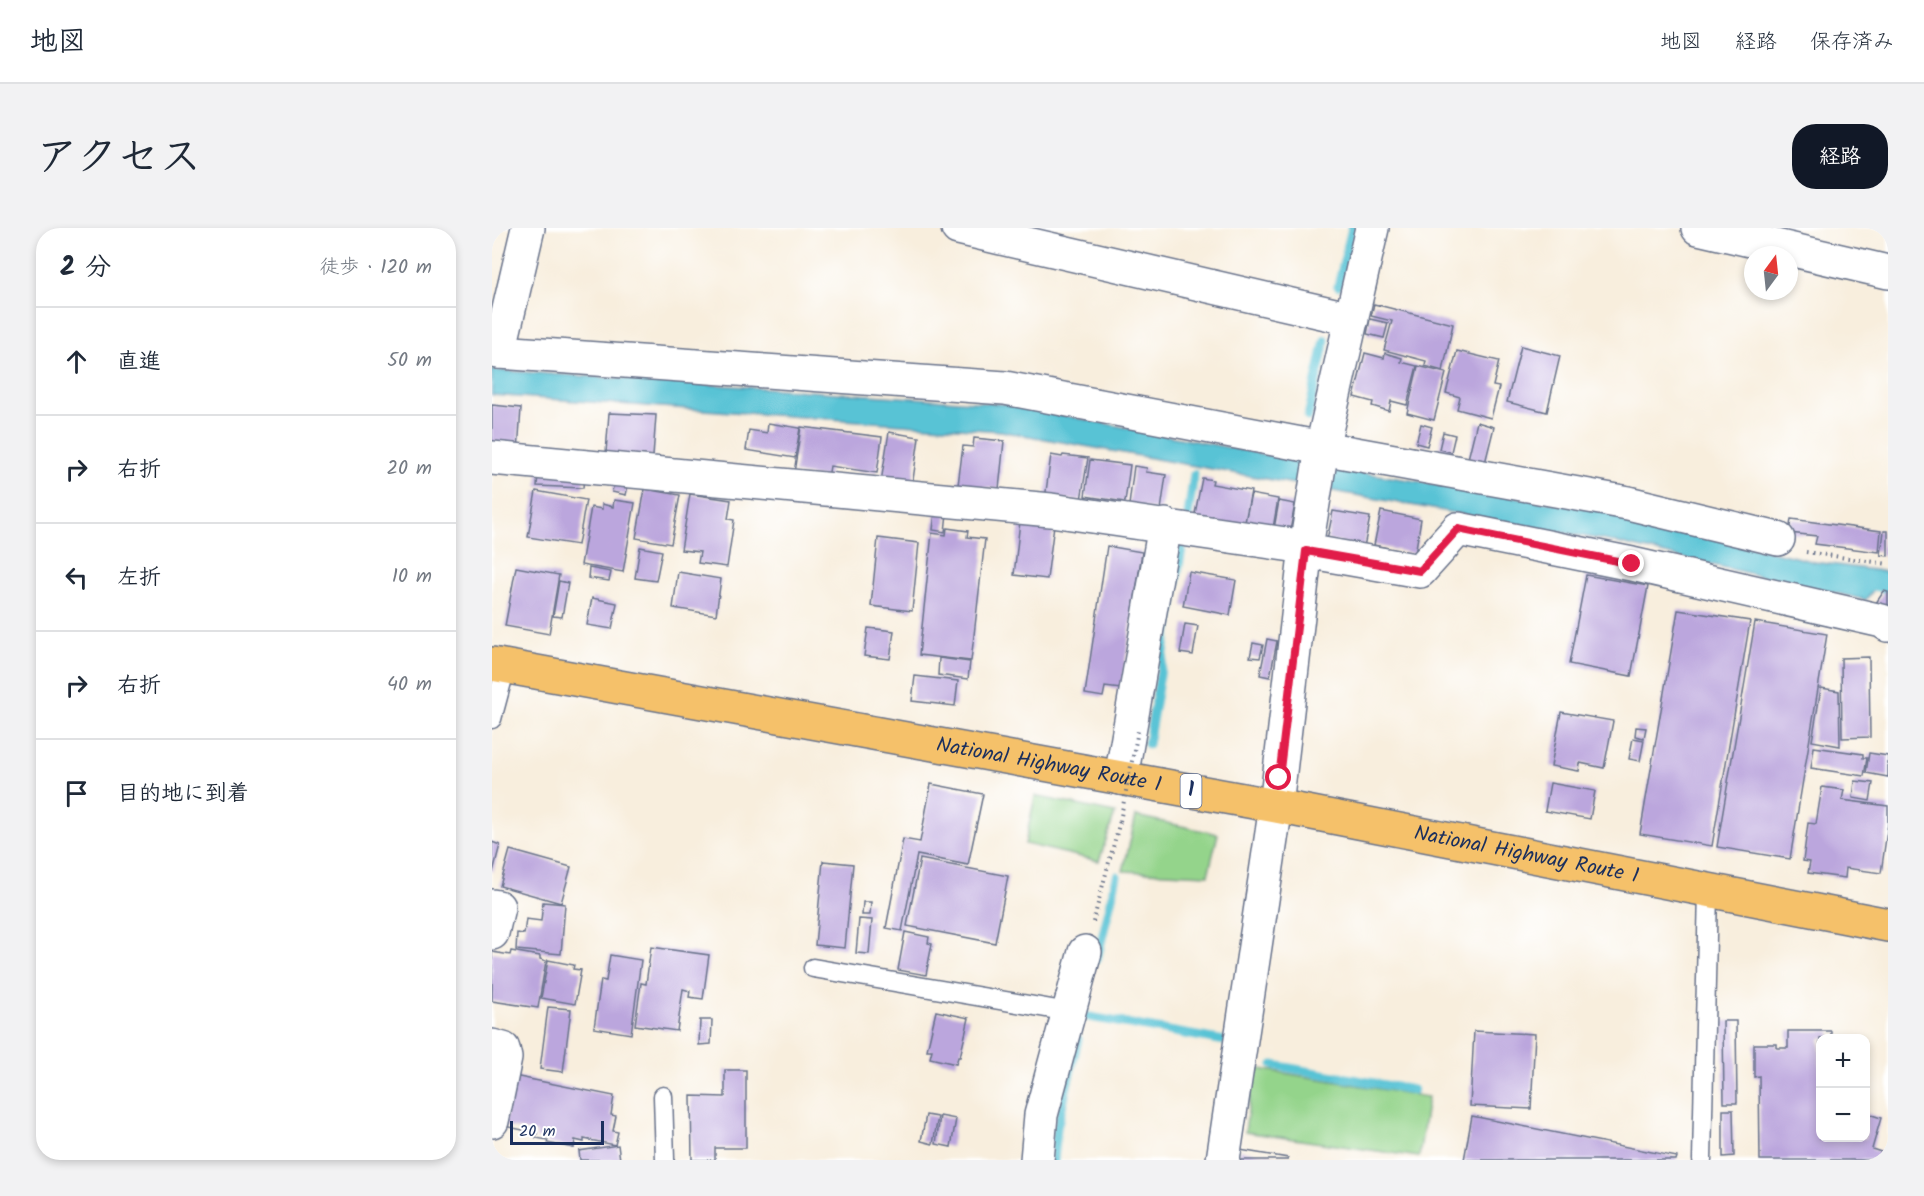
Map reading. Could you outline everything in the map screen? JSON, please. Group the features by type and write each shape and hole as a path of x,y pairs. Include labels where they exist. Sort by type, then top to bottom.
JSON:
{"highway":[{"name":"National Highway Route 1","path":"499,666 1276,806 1888,925"}],"street":[{"path":"528,228 496,352 1005,388 1321,454 1628,503 1778,539"},
{"path":"958,228 1352,319"},
{"path":"1223,1160 1276,806 1314,496 1321,454 1372,228"},
{"path":"1698,228 1888,272"},
{"path":"492,458 1052,510 1165,525 1420,571 1458,529 1632,564 1882,621 1888,625"},
{"path":"1120,778 1165,525"},
{"path":"492,906 498,907 492,933"},
{"path":"1037,1160 1041,1115 1085,952"},
{"path":"492,1046 502,1049 505,1058 492,1121"}],"lane":[{"path":"492,719 499,666"},
{"path":"1702,1160 1708,890"},
{"path":"813,968 1069,1012"},
{"path":"663,1096 665,1160"}],"path":[{"path":"1778,539 1791,550 1888,564"},
{"path":"1085,952 1120,821 1138,731"}],"green space":[{"path":"1035,796 1115,813 1099,861 1025,844"},
{"path":"1136,816 1218,834 1208,875 1123,871"},
{"path":"1254,1068 1428,1097 1419,1157 1245,1132"}],"water":[{"path":"492,370 1005,404 1334,468 1617,513 1815,562 1888,572 1888,589 1876,586 1866,600 1604,540 1001,431 492,395"}],"building":[{"path":"1374,304 1453,324 1443,371 1425,366 1426,361 1384,350 1392,321 1371,316"},
{"path":"1370,319 1388,323 1384,338 1367,334"},
{"path":"1521,346 1560,356 1547,412 1507,402"},
{"path":"1457,351 1499,361 1493,386 1499,387 1491,418 1457,409 1460,397 1446,393"},
{"path":"1365,353 1384,358 1385,353 1402,358 1401,362 1417,366 1407,405 1391,401 1389,411 1372,406 1373,402 1354,397"},
{"path":"1418,366 1446,373 1434,420 1407,413"},
{"path":"492,405 521,408 518,451 492,448"},
{"path":"609,413 656,415 653,456 606,453"},
{"path":"1477,422 1494,427 1484,467 1467,463"},
{"path":"768,423 800,428 795,458 746,450 749,430 767,433"},
{"path":"1421,424 1432,427 1427,446 1416,443"},
{"path":"801,427 882,437 877,473 830,466 828,478 794,473"},
{"path":"889,432 919,437 912,487 881,482"},
{"path":"1443,432 1455,435 1451,452 1439,449"},
{"path":"974,438 1004,441 999,489 958,485 963,446 973,447"},
{"path":"1051,455 1088,458 1081,500 1045,499"},
{"path":"1090,460 1130,465 1125,502 1085,496"},
{"path":"1134,466 1147,468 1146,472 1166,475 1161,510 1129,505"},
{"path":"538,473 584,475 583,488 537,486"},
{"path":"1202,478 1213,480 1212,484 1251,491 1245,522 1251,494 1278,499 1272,534 1194,519"},
{"path":"614,482 628,485 626,495 612,492"},
{"path":"645,489 680,495 671,544 636,538"},
{"path":"536,491 586,500 578,545 528,537"},
{"path":"690,494 731,500 728,519 734,520 727,567 698,563 700,552 681,550"},
{"path":"614,500 635,503 623,572 581,565 591,507 602,509 602,504 613,507"},
{"path":"1279,501 1295,504 1289,536 1273,534"},
{"path":"1333,511 1370,517 1364,547 1327,540"},
{"path":"1381,511 1421,519 1415,554 1374,545"},
{"path":"935,512 947,513 945,532 933,530"},
{"path":"1791,519 1881,531 1879,552 1815,544 1817,536 1789,533"},
{"path":"1020,521 1054,525 1047,579 1014,575"},
{"path":"947,528 968,531 967,537 985,539 971,661 919,655 932,533 946,535"},
{"path":"1884,531 1888,531 1888,556 1881,555"},
{"path":"878,538 919,543 912,611 871,606"},
{"path":"1107,546 1142,552 1121,689 1105,687 1103,697 1085,694"},
{"path":"640,547 662,551 656,581 635,578"},
{"path":"516,567 559,575 549,634 505,626"},
{"path":"589,568 611,572 609,581 588,578"},
{"path":"678,572 721,579 716,615 673,608"},
{"path":"1189,572 1236,580 1230,615 1183,606"},
{"path":"1586,575 1648,586 1631,676 1569,664"},
{"path":"559,581 568,583 562,617 553,616"},
{"path":"1884,591 1888,592 1888,608 1876,603"},
{"path":"592,598 617,603 612,629 587,625"},
{"path":"1678,610 1750,621 1712,846 1640,834"},
{"path":"1755,622 1827,634 1790,859 1717,847"},
{"path":"1185,624 1198,626 1193,655 1180,653"},
{"path":"868,628 894,631 890,659 864,656"},
{"path":"1267,639 1277,641 1270,677 1260,675"},
{"path":"1253,643 1263,645 1260,658 1250,657"},
{"path":"1869,657 1870,737 1842,738 1841,658"},
{"path":"939,658 970,662 968,679 938,675"},
{"path":"915,676 958,681 955,706 912,701"},
{"path":"1821,688 1839,691 1840,746 1812,741"},
{"path":"1561,712 1613,721 1604,768 1580,763 1579,771 1551,766"},
{"path":"1636,727 1646,728 1644,738 1635,736"},
{"path":"1633,738 1644,740 1640,761 1629,759"},
{"path":"1814,747 1863,754 1863,758 1867,758 1864,776 1811,768"},
{"path":"1869,753 1888,756 1888,777 1866,773"},
{"path":"1855,781 1873,783 1870,801 1853,798"},
{"path":"1550,783 1595,791 1590,819 1545,811"},
{"path":"931,784 983,794 968,865 917,855 902,931 886,928 903,839 920,842"},
{"path":"1822,787 1844,790 1842,800 1888,806 1888,824 1881,873 1846,868 1845,878 1808,873 1810,862 1803,861 1808,823 1816,824"},
{"path":"492,842 500,845 493,872 492,872"},
{"path":"510,850 571,867 561,903 500,886"},
{"path":"920,859 1008,876 995,943 907,926"},
{"path":"823,861 853,864 845,948 815,945"},
{"path":"543,902 565,904 561,954 516,950 517,933 524,934 526,919 541,921"},
{"path":"863,902 871,902 870,915 862,915"},
{"path":"859,919 872,920 869,954 856,953"},
{"path":"905,932 929,937 928,943 932,944 926,975 898,970"},
{"path":"651,947 709,955 703,999 689,997 690,991 683,989 677,1031 635,1025 641,983 646,984"},
{"path":"511,951 540,956 540,959 546,961 538,1008 492,1001 492,952 510,955"},
{"path":"610,955 641,960 631,1034 594,1028 601,980 606,981"},
{"path":"548,960 574,965 573,969 581,970 575,1004 541,998"},
{"path":"548,1007 571,1009 563,1072 540,1069"},
{"path":"936,1011 969,1018 960,1057 956,1064 930,1058 932,1050 927,1050"},
{"path":"700,1020 712,1020 711,1044 699,1045"},
{"path":"1723,1021 1736,1021 1737,1103 1724,1103"},
{"path":"1474,1031 1535,1034 1531,1109 1470,1106"},
{"path":"1788,1031 1831,1031 1831,1034 1816,1034 1816,1142 1870,1142 1870,1114 1881,1118 1872,1149 1881,1152 1878,1160 1760,1160 1759,1076 1754,1077 1754,1044 1777,1044 1777,1048 1788,1048"},
{"path":"725,1070 746,1070 746,1148 715,1148 715,1160 692,1160 691,1096 725,1097"},
{"path":"514,1076 614,1096 611,1115 616,1116 613,1131 618,1132 615,1145 584,1139 584,1142 575,1140 574,1148 547,1143 548,1140 536,1138 537,1133 504,1126"},
{"path":"1723,1110 1733,1110 1734,1156 1723,1157"},
{"path":"926,1115 938,1117 933,1144 921,1141"},
{"path":"940,1116 956,1119 951,1147 936,1144"},
{"path":"1472,1116 1677,1157 1676,1160 1464,1160"},
{"path":"618,1145 620,1160 580,1160 579,1151"},
{"path":"1240,1150 1288,1158 1288,1160 1239,1160"}],"waterway":[{"path":"1338,286 1352,228"},
{"path":"1308,417 1325,340"},
{"path":"1188,515 1194,474"},
{"path":"1148,744 1183,542"},
{"path":"1863,584 1888,589"},
{"path":"1097,959 1117,876"},
{"path":"1084,1016 1225,1041"},
{"path":"1054,1160 1057,1128 1078,1039"},
{"path":"1273,1065 1413,1090"}],"route":[{"path":"1279,778 1306,551 1420,571 1458,529 1632,564"}]}
